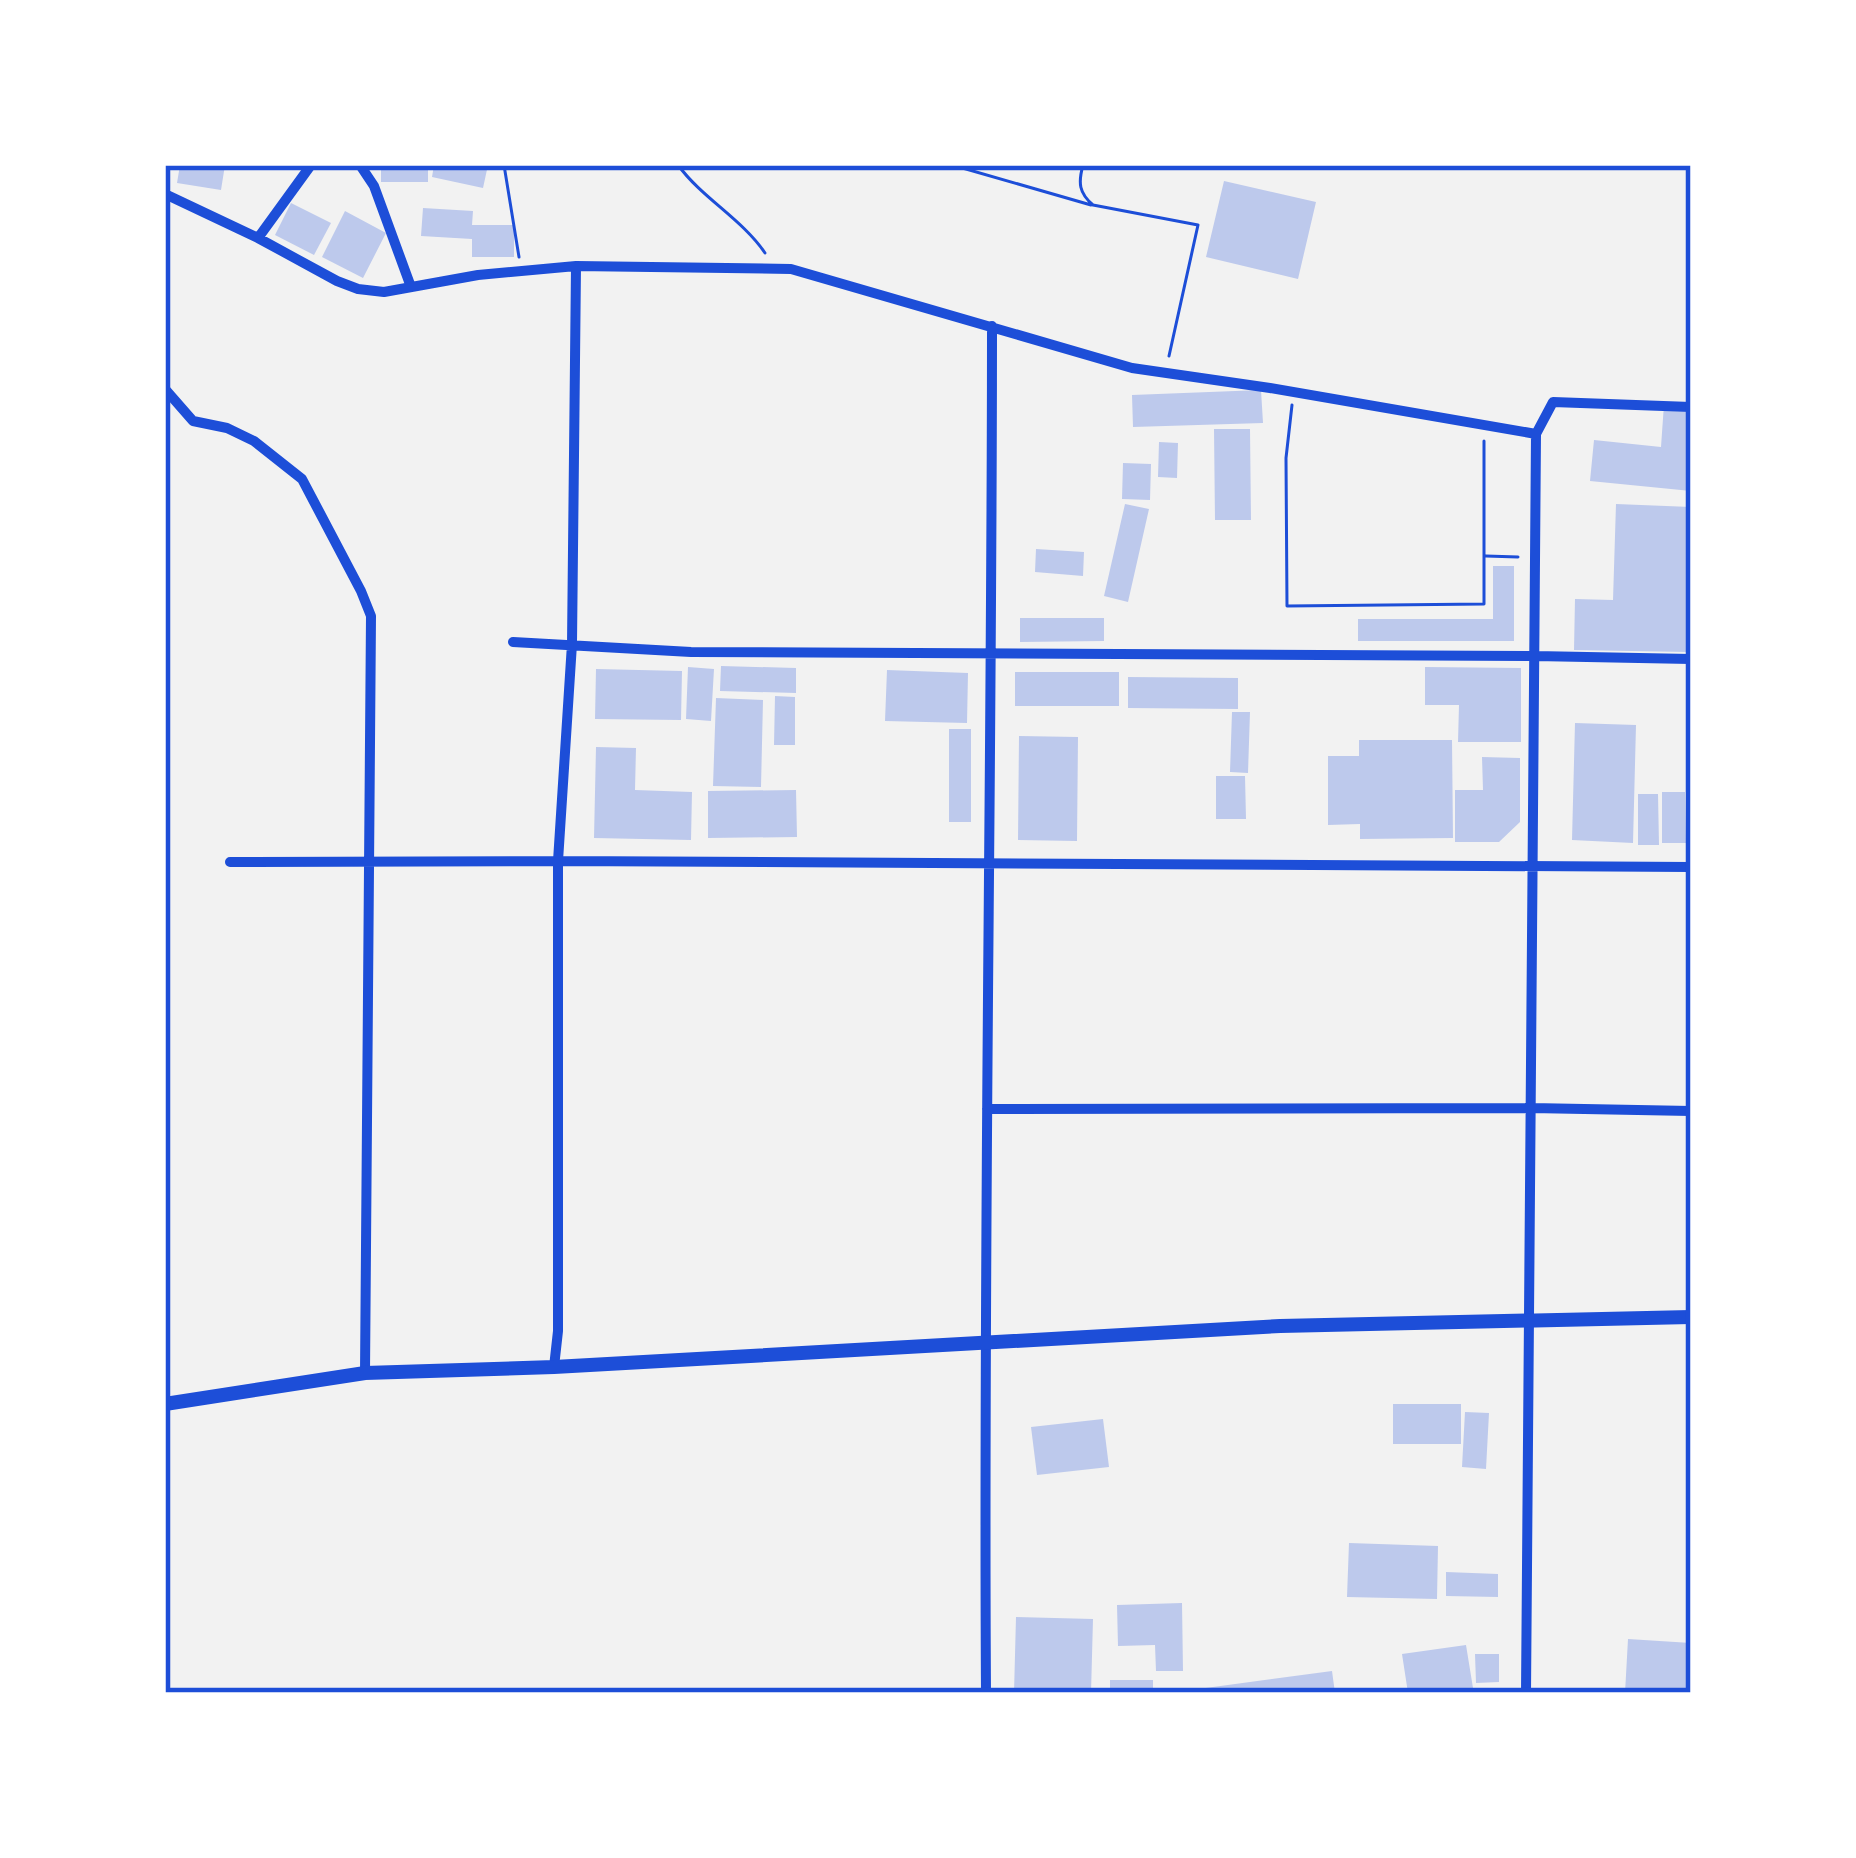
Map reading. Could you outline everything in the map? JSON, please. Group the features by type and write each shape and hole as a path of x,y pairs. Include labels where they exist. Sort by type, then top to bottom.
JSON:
{"street":[{"path":"258,238 311,165"},
{"path":"360,165 374,186 411,287"},
{"path":"165,194 358,289 384,292 576,266 791,269 1132,368 1536,434"},
{"path":"554,1366 558,1331 558,861 572,644 576,266"},
{"path":"986,1693 992,326"},
{"path":"165,389 193,422 226,428 254,441 302,479 371,616 365,1373"},
{"path":"1526,1693 1536,434 1553,402 1691,407"},
{"path":"512,642 691,652 1691,659"},
{"path":"230,862 1691,868"},
{"path":"987,1109 1691,1111"},
{"path":"165,1404 365,1373 1280,1326 1691,1317"}],"path":[{"path":"504,165 521,271"},
{"path":"678,165 759,243 775,269"},
{"path":"952,165 1093,206 1198,224 1166,373"},
{"path":"1083,165 1079,187 1093,206"},
{"path":"1294,392 1286,458 1288,606 1484,604 1484,425"},
{"path":"1484,556 1535,557"}],"building":[{"path":"180,165 225,165 221,190 177,183"},
{"path":"381,165 428,165 428,182 381,182"},
{"path":"434,165 488,165 483,188 432,177"},
{"path":"1224,181 1316,202 1298,279 1206,257"},
{"path":"291,203 331,223 314,255 275,235"},
{"path":"423,208 473,211 472,225 514,225 514,257 472,257 472,239 421,236"},
{"path":"345,211 386,233 363,278 322,257"},
{"path":"1261,390 1263,423 1133,427 1132,395"},
{"path":"1664,404 1691,406 1691,491 1590,481 1594,440 1661,447"},
{"path":"1214,429 1250,429 1251,520 1215,520"},
{"path":"1159,442 1178,443 1177,478 1158,477"},
{"path":"1123,463 1151,464 1150,500 1122,499"},
{"path":"1125,504 1149,509 1128,602 1104,596"},
{"path":"1616,504 1691,507 1688,652 1574,650 1575,599 1613,600"},
{"path":"1036,549 1084,552 1083,576 1035,572"},
{"path":"1493,566 1514,566 1514,641 1358,641 1358,619 1493,619"},
{"path":"1020,618 1104,618 1104,641 1020,642"},
{"path":"721,666 796,668 796,693 720,691"},
{"path":"688,667 714,669 711,721 686,719"},
{"path":"1425,667 1521,668 1521,742 1458,742 1459,705 1425,705"},
{"path":"596,669 682,671 681,720 595,719"},
{"path":"887,670 968,673 967,723 885,721"},
{"path":"1015,672 1119,672 1119,706 1015,706"},
{"path":"1128,677 1238,678 1238,709 1128,708"},
{"path":"775,696 795,697 795,745 774,745"},
{"path":"716,698 763,700 761,787 713,786"},
{"path":"1232,712 1250,712 1248,773 1230,772"},
{"path":"1575,723 1636,725 1633,843 1572,840"},
{"path":"949,729 971,729 971,822 949,822"},
{"path":"1019,736 1078,737 1077,841 1018,840"},
{"path":"1359,740 1452,740 1453,838 1360,839 1360,824 1328,825 1328,756 1359,756"},
{"path":"596,747 636,748 635,790 692,792 691,840 594,838"},
{"path":"1482,757 1520,758 1520,822 1499,842 1455,842 1455,790 1483,790"},
{"path":"1216,776 1245,776 1246,819 1216,819"},
{"path":"796,790 797,837 708,838 708,791"},
{"path":"1662,792 1685,792 1686,843 1662,843"},
{"path":"1638,794 1658,794 1659,845 1638,845"},
{"path":"1393,1404 1461,1404 1461,1444 1393,1444"},
{"path":"1465,1412 1489,1413 1486,1469 1462,1467"},
{"path":"1103,1419 1109,1467 1037,1475 1031,1427"},
{"path":"1349,1543 1438,1546 1437,1599 1347,1597"},
{"path":"1446,1572 1498,1574 1498,1597 1446,1596"},
{"path":"1182,1603 1183,1671 1156,1671 1155,1645 1118,1646 1117,1605"},
{"path":"1016,1617 1093,1619 1091,1693 1014,1693"},
{"path":"1628,1639 1691,1643 1691,1693 1625,1693"},
{"path":"1466,1645 1473,1688 1408,1693 1402,1654"},
{"path":"1475,1654 1499,1654 1499,1682 1476,1683"},
{"path":"1332,1671 1335,1693 1191,1690"},
{"path":"1110,1680 1153,1680 1153,1693 1110,1693"}]}
